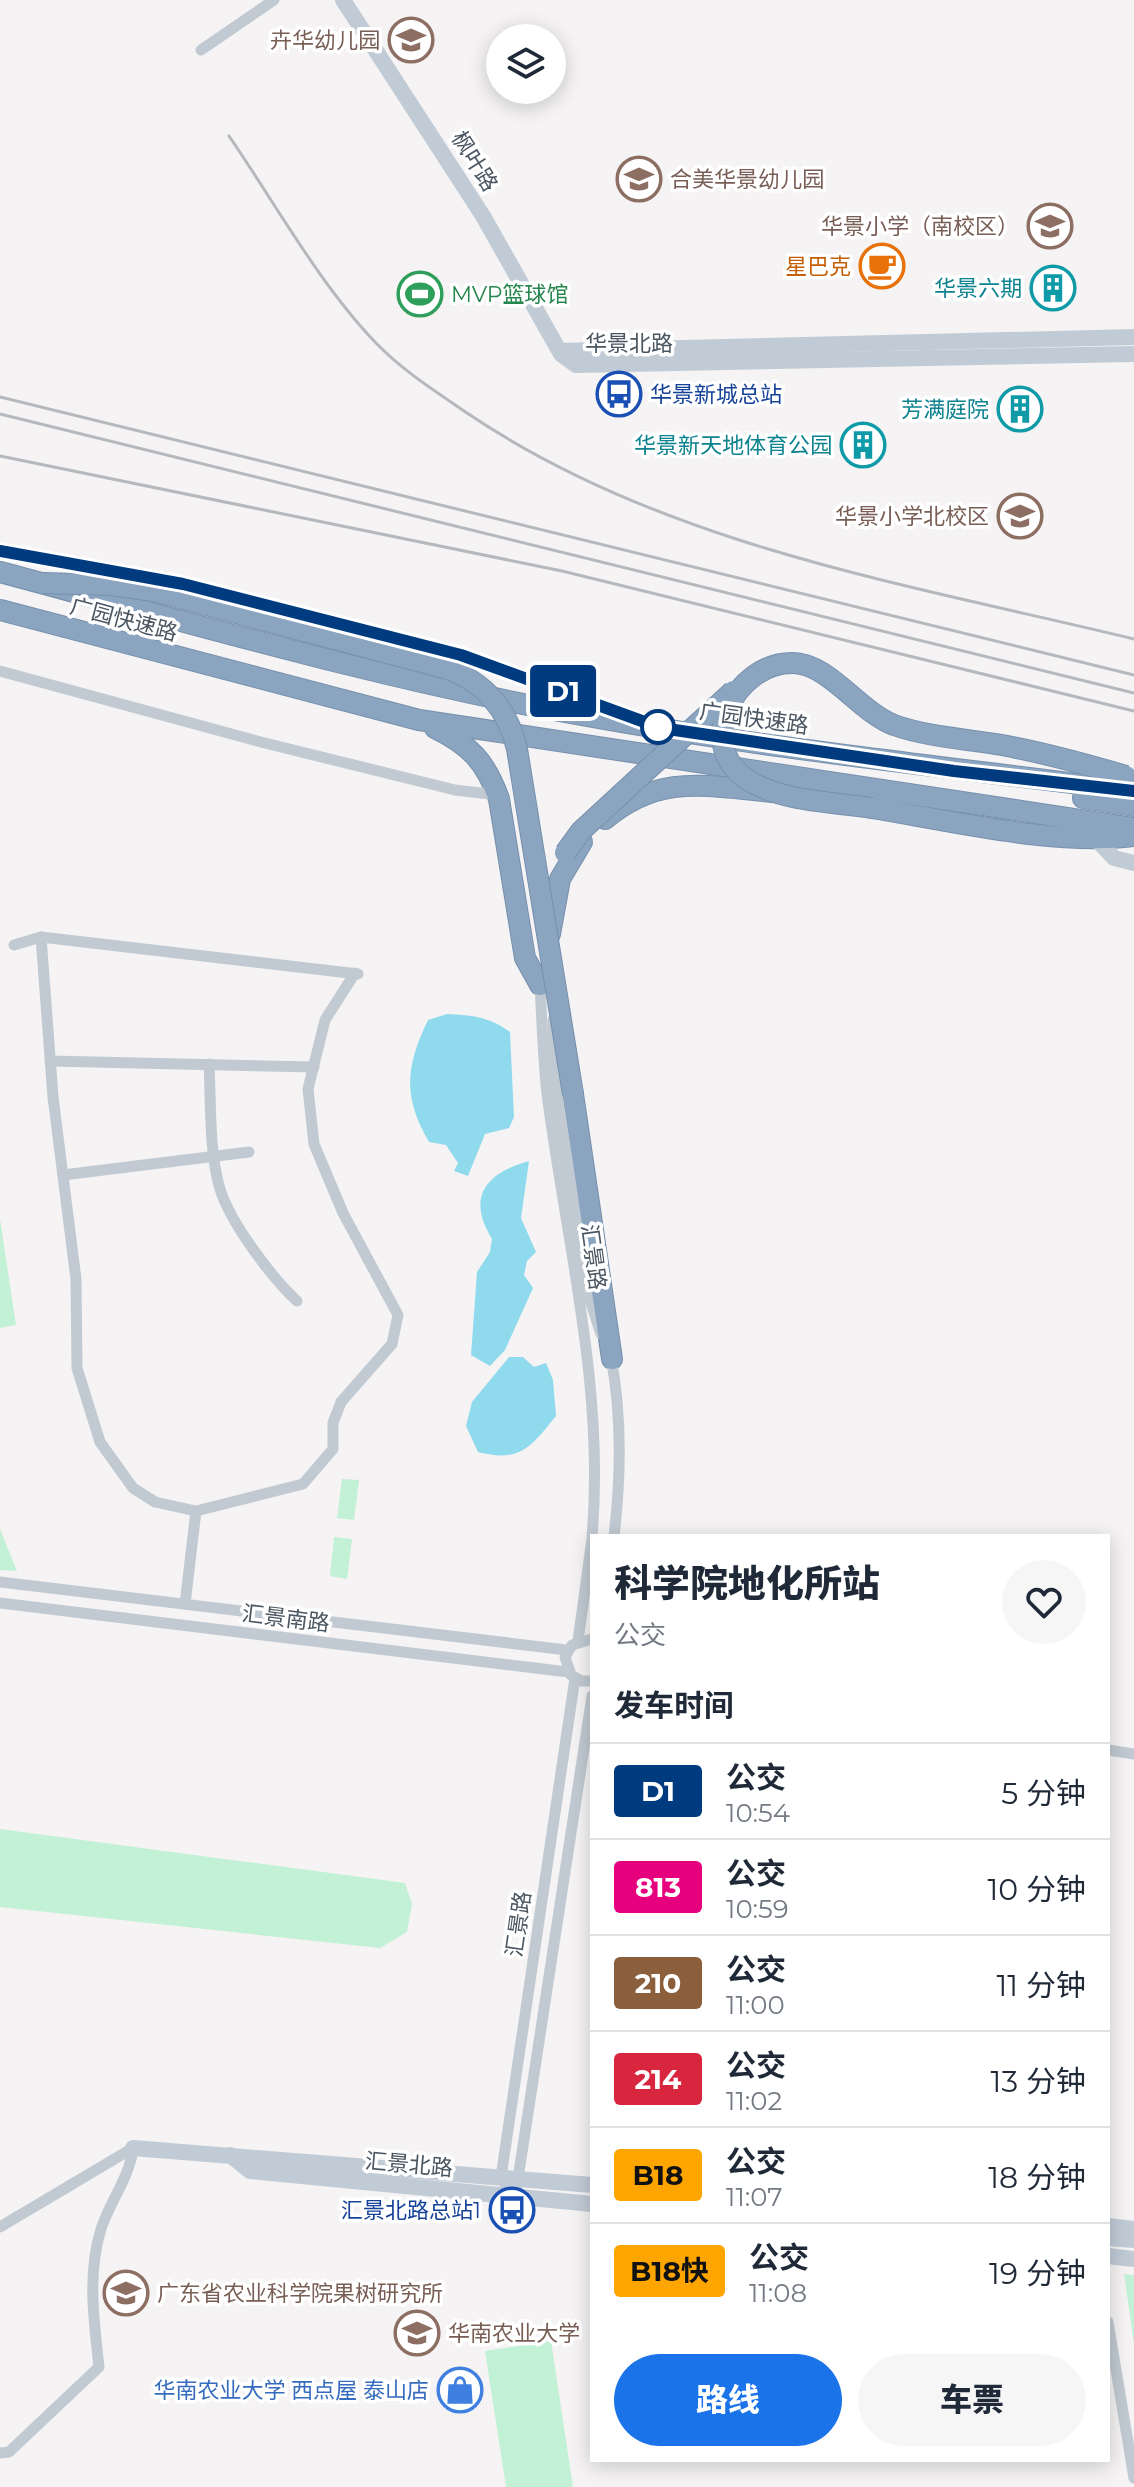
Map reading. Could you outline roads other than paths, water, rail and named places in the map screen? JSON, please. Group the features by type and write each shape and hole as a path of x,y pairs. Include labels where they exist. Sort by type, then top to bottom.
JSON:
{"highway":[{"name":"广园快速路","path":"0,572 367,670 575,714 954,771 1131,782"},
{"path":"43,583 110,585 154,591 448,669 487,692 511,725 517,749 612,1359"},
{"name":"广园快速路","path":"0,610 419,720 1134,828"},
{"path":"547,983 545,903 581,831 707,711 765,667 800,663 822,672 848,696 893,724 1060,756 1131,782"},
{"path":"742,684 724,717 726,748 738,772 746,779 776,792"},
{"path":"419,720 472,750 485,763 498,795 525,958 547,983"},
{"path":"954,771 1009,786 1134,806"},
{"path":"567,856 605,819 647,792 695,784 776,792 1096,839 1134,836"}],"street":[{"path":"201,50 274,0"},
{"name":"枫叶路","path":"343,0 483,216 560,351"},
{"name":"华景北路","path":"560,351 1134,337"},
{"name":"华景北路","path":"560,351 576,365 602,366 1134,354"},
{"path":"0,551 183,584 461,655 661,728"},
{"path":"0,671 465,793 498,795"},
{"path":"1096,839 1114,858 1134,863"},
{"path":"14,945 41,937 358,974 325,1020 308,1089 314,1144 343,1213 398,1315 392,1344 341,1402 333,1423 333,1449 303,1484 196,1511 155,1502 133,1488 100,1442 77,1368 76,1279 50,1061 41,937"},
{"path":"547,983 553,1068 589,1297 612,1359 618,1417 619,1497 614,1534"},
{"name":"汇景路","path":"547,983 548,1095 573,1245 592,1402 596,1457 592,1534"},
{"path":"50,1061 314,1067"},
{"path":"209,1064 220,1190 256,1254 278,1284 297,1301"},
{"path":"63,1175 249,1152"},
{"path":"185,1604 196,1511"},
{"name":"汇景路","path":"578,1641 590,1553"},
{"name":"汇景南路","path":"0,1582 567,1650"},
{"name":"汇景南路","path":"0,1603 572,1675 590,1680"},
{"path":"567,1650 578,1641 590,1639"},
{"name":"汇景路","path":"501,2177 572,1675 567,1650"},
{"name":"汇景路","path":"512,2196 520,2179 590,1709"},
{"path":"1110,1750 1134,1754"},
{"path":"0,2227 133,2148"},
{"path":"0,2453 9,2452 99,2367 91,2291 94,2259 111,2202 131,2166 133,2148"},
{"name":"汇景北路","path":"133,2148 590,2185"},
{"name":"汇景北路","path":"228,2154 250,2171 590,2204"},
{"path":"501,2177 512,2196"},
{"path":"1110,2226 1134,2229"},
{"path":"1110,2238 1134,2240"},
{"path":"1110,2247 1134,2250"},
{"path":"1110,2256 1134,2259"},
{"path":"1110,2334 1134,2478"}],"water":[{"path":"447,1014 480,1018 510,1032 514,1117 509,1128 485,1134 468,1176 454,1171 458,1163 446,1145 429,1142 411,1096 411,1068 420,1037 428,1020"},
{"path":"529,1161 521,1218 536,1252 527,1261 524,1275 533,1288 505,1350 490,1366 471,1355 477,1272 490,1252 492,1239 484,1224 481,1199 485,1189 501,1172"},
{"path":"509,1357 523,1357 534,1367 546,1363 553,1380 556,1416 531,1444 515,1454 478,1452 466,1426 472,1402"}],"railway":[{"path":"229,136 317,270 376,343 431,389 543,459 622,497 789,555 1134,639"},
{"path":"0,397 1134,675"},
{"path":"0,414 1134,693"},
{"path":"0,456 562,571 1134,711"}],"place":[{"name":"卉华幼儿园","path":"411,40"},
{"name":"合美华景幼儿园","path":"639,179"},
{"name":"华景小学（南校区）","path":"1050,226"},
{"name":"星巴克","path":"882,266"},
{"name":"华景六期","path":"1053,288"},
{"name":"MVP篮球馆","path":"420,294"},
{"name":"华景新城总站","path":"619,394"},
{"name":"芳满庭院","path":"1020,409"},
{"name":"华景新天地体育公园","path":"863,445"},
{"name":"华景小学北校区","path":"1020,516"},
{"name":"汇景北路总站1","path":"512,2210"},
{"name":"广东省农业科学院果树研究所","path":"126,2293"},
{"name":"华南农业大学","path":"417,2333"},
{"name":"华南农业大学 西点屋 泰山店","path":"460,2390"}]}
